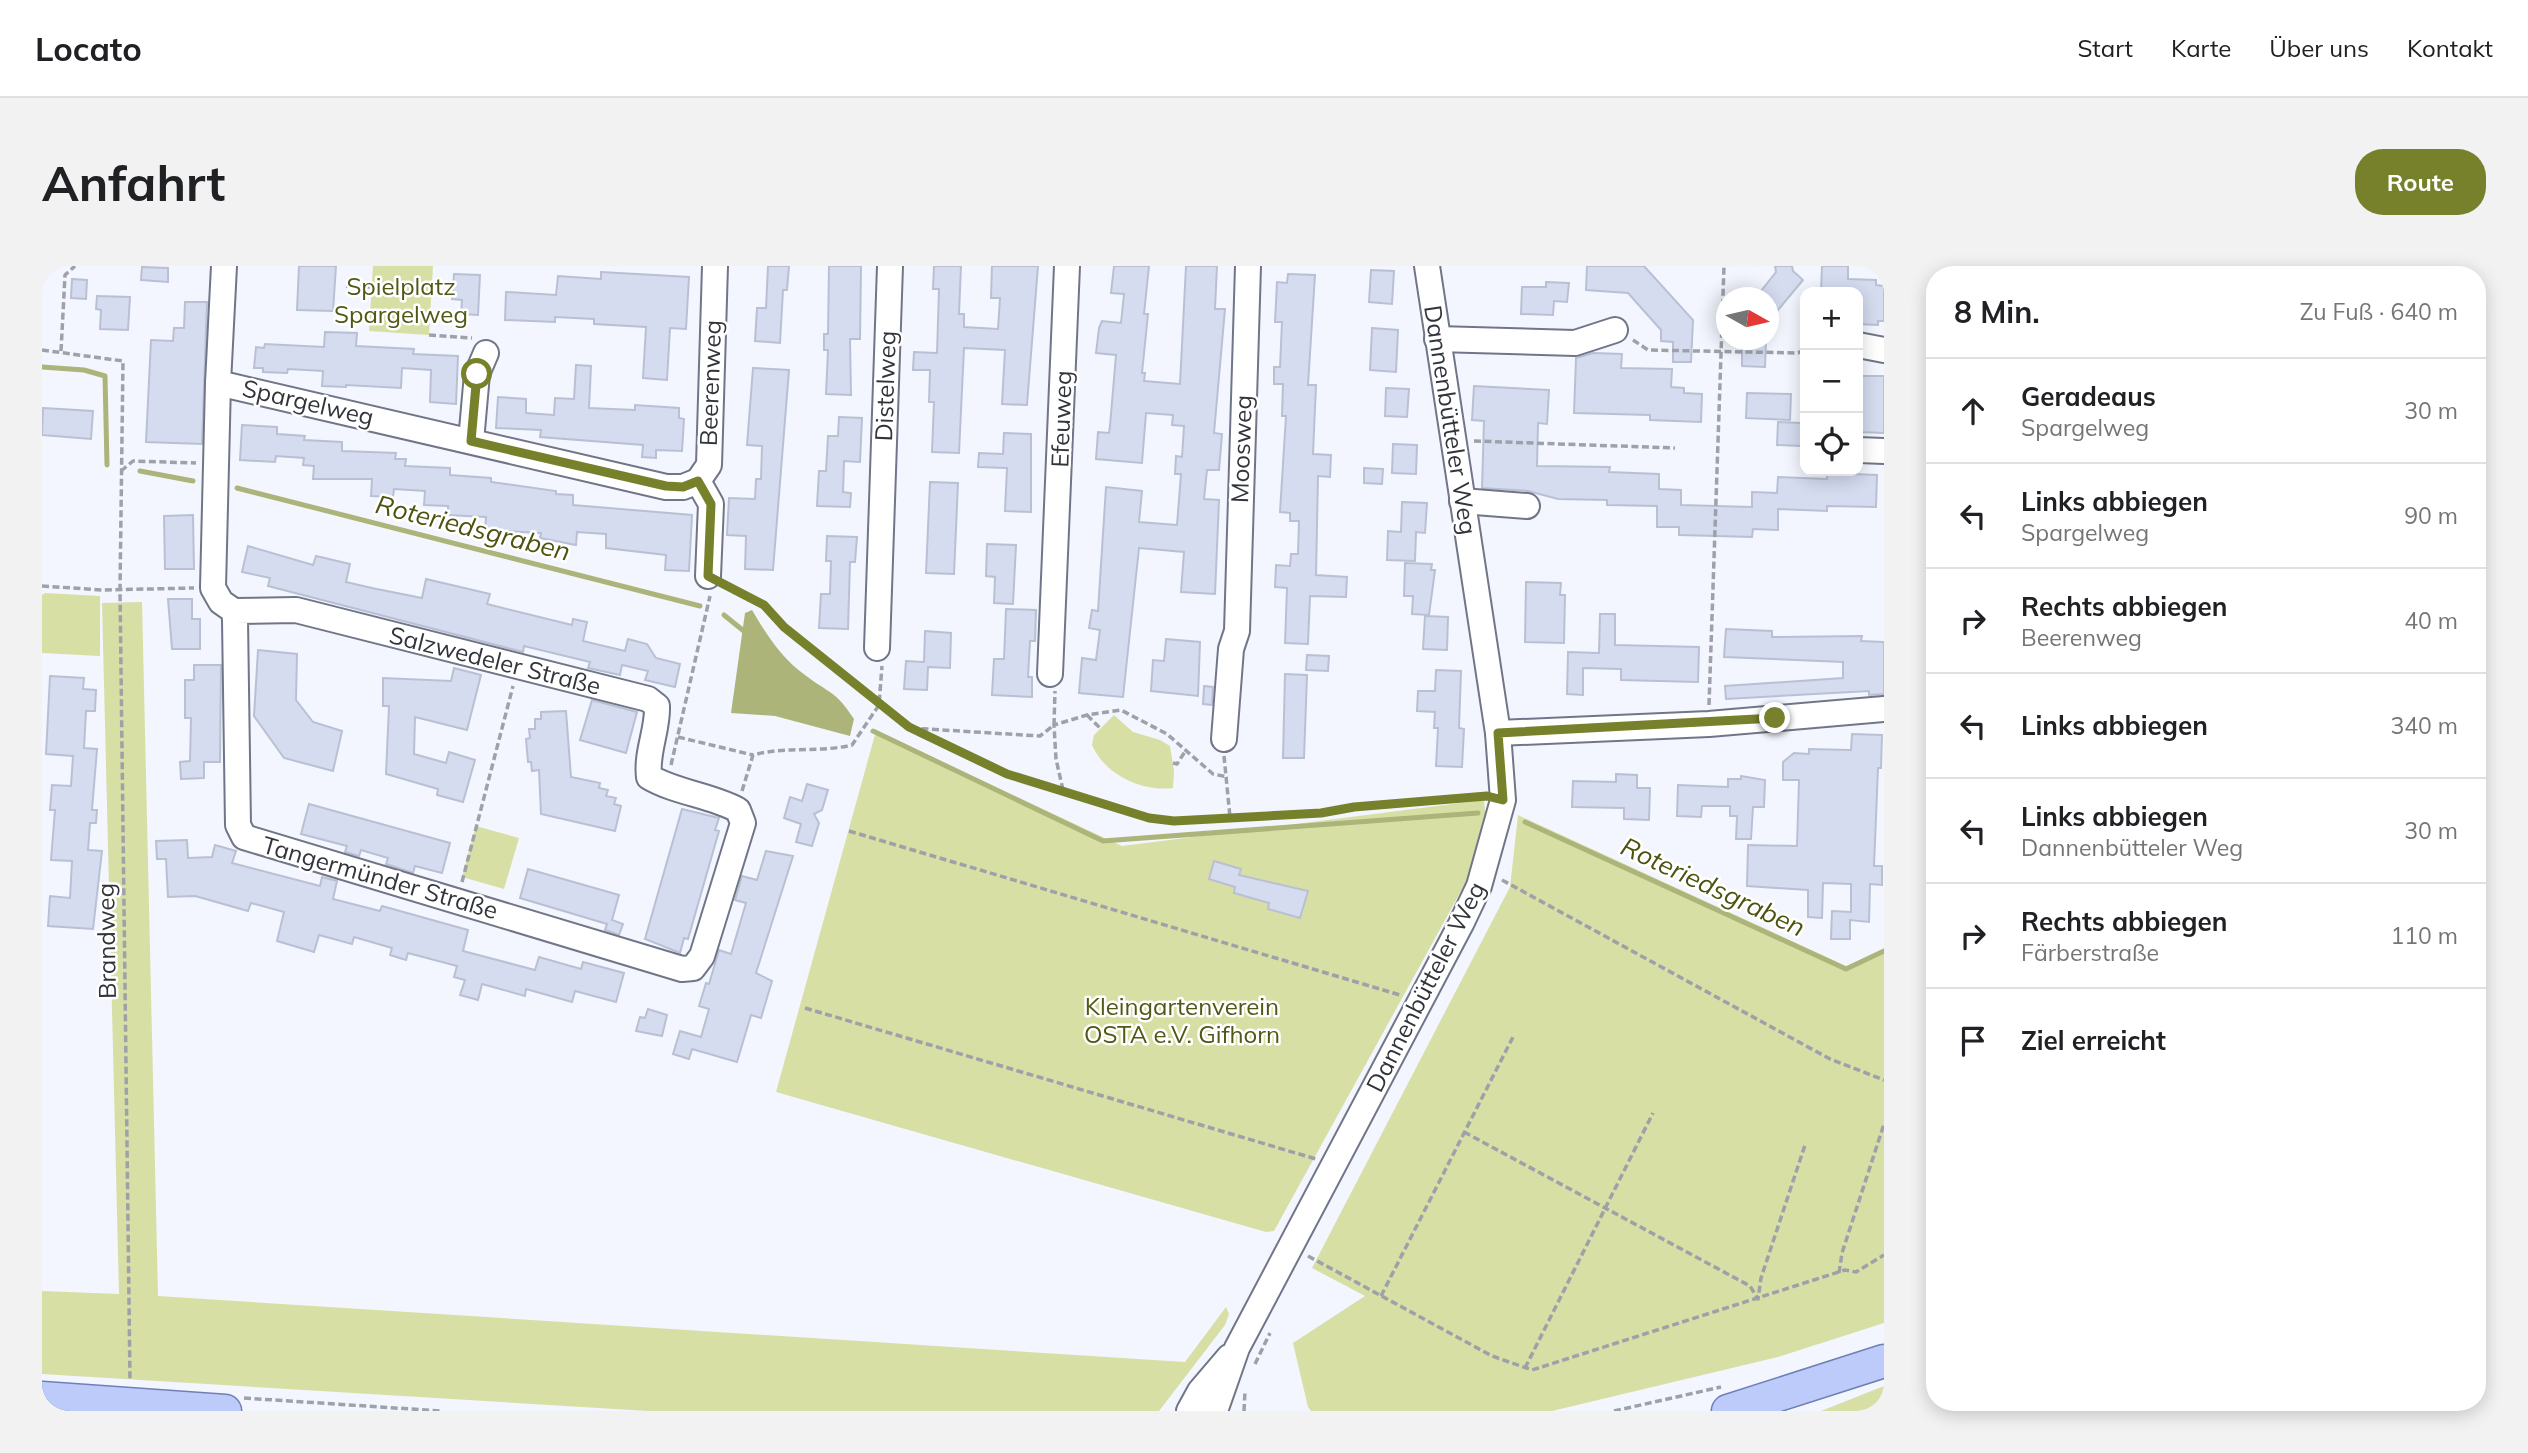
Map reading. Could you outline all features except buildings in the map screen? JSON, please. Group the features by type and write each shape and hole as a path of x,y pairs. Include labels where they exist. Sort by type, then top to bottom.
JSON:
{"main road":[{"path":"1728,1411 1884,1361"},
{"path":"42,1398 225,1411"}],"street":[{"name":"Spargelweg","path":"225,266 218,383 666,486 683,487 698,481"},
{"name":"Beerenweg","path":"708,576 711,504 698,481 709,465 715,266"},
{"name":"Distelweg","path":"877,648 890,266"},
{"name":"Efeuweg","path":"1049,674 1056,571 1067,266"},
{"name":"Moosweg","path":"1224,739 1231,649 1237,631 1248,266"},
{"name":"Dannenbütteler Weg","path":"1220,1407 1237,1348 1422,1001 1479,886 1503,800 1498,733 1427,266"},
{"path":"1437,339 1575,343 1615,331"},
{"path":"1863,346 1884,350"},
{"path":"471,441 477,374 486,354"},
{"path":"218,383 213,588 221,602 234,611"},
{"path":"1863,450 1884,451"},
{"path":"1462,501 1527,506"},
{"name":"Salzwedeler Straße","path":"234,611 296,610 648,699 657,706 658,717 647,763 649,777 671,779"},
{"name":"Tangermünder Straße","path":"234,611 238,825 244,837 254,843 682,969 694,968 702,956 743,823 738,810"},
{"path":"1498,733 1709,724 1884,709"},
{"path":"671,779 738,810"},
{"name":"Dannenbütteler Weg","path":"1189,1411 1200,1391 1237,1348"}],"path":[{"path":"42,349 61,351 65,275 75,266"},
{"path":"1709,724 1724,266"},
{"path":"346,286 371,287"},
{"path":"1615,331 1648,350 1798,353 1803,350"},
{"path":"429,335 477,338 486,354"},
{"name":"Brandweg","path":"61,351 123,361 120,590 131,1404"},
{"path":"1467,440 1675,448"},
{"path":"121,471 133,461 216,463"},
{"path":"708,576 764,605 784,627 909,727 1007,774 1149,818 1174,821 1321,813 1354,807 1487,796 1503,800"},
{"path":"671,779 710,593 708,576"},
{"path":"42,586 120,590 213,588"},
{"path":"678,737 752,755 778,748 830,750 852,745 879,705 883,656 877,648"},
{"path":"457,901 518,668"},
{"path":"1049,674 1056,681 1056,759 1063,790"},
{"path":"909,727 1040,736 1054,725 1087,715 1121,710 1167,734 1213,774 1228,777"},
{"path":"1087,715 1100,729"},
{"path":"1224,739 1230,817"},
{"path":"1173,763 1177,764 1186,750"},
{"path":"738,810 752,755"},
{"path":"849,831 1422,1001"},
{"path":"1499,878 1830,1059 1884,1080"},
{"path":"805,1008 1272,1144 1335,1166"},
{"path":"1381,1296 1513,1037"},
{"path":"1525,1368 1653,1113"},
{"path":"1839,1273 1842,1253 1884,1124"},
{"path":"1464,1132 1750,1286 1758,1298"},
{"path":"1758,1298 1761,1278 1805,1145"},
{"path":"1316,1260 1492,1356 1532,1370 1839,1273 1856,1272 1884,1255"}],"green space":[{"name":"Spielplatz Spargelweg","path":"373,266 433,266 429,335 369,331"},
{"path":"42,595 100,596 100,656 42,653"},
{"path":"142,602 158,1296 1185,1362 1226,1307 1229,1314 1225,1325 1159,1411 648,1411 42,1374 42,1291 119,1294 102,603"},
{"path":"1114,715 1133,732 1170,746 1174,771 1173,788 1161,789 1137,784 1115,773 1098,756 1092,745 1094,735"},
{"name":"Kleingartenverein OSTA e.V. Gifhorn","path":"876,731 1122,846 1484,800 1488,842 1274,1231 1266,1232 776,1092"},
{"path":"1518,815 1846,966 1884,952 1884,1323 1778,1357 1552,1411 1311,1411 1293,1343 1365,1296 1312,1268 1510,887"},
{"path":"476,826 519,838 504,889 462,877"},
{"path":"1884,1386 1884,1411 1821,1411"}],"shaded area":[{"path":"752,610 782,654 805,675 837,697 854,719 850,736 775,716 731,713 745,613"}],"waterway":[{"name":"Roteriedsgraben","path":"42,367 84,370 105,376 107,465"},
{"name":"Roteriedsgraben","path":"140,471 193,481"},
{"name":"Roteriedsgraben","path":"237,488 700,606"},
{"name":"Roteriedsgraben","path":"724,615 745,632"},
{"name":"Roteriedsgraben","path":"873,731 1103,841 1478,813"},
{"name":"Roteriedsgraben","path":"1525,822 1846,969 1884,951"}],"route":[{"path":"477,374 471,441 666,486 683,487 698,481 711,504 708,576 764,605 784,627 879,705 909,727 1007,774 1149,818 1174,821 1208,817 1321,813 1354,807 1468,800 1487,796 1503,800 1498,733 1553,728 1709,724 1775,718"}]}
